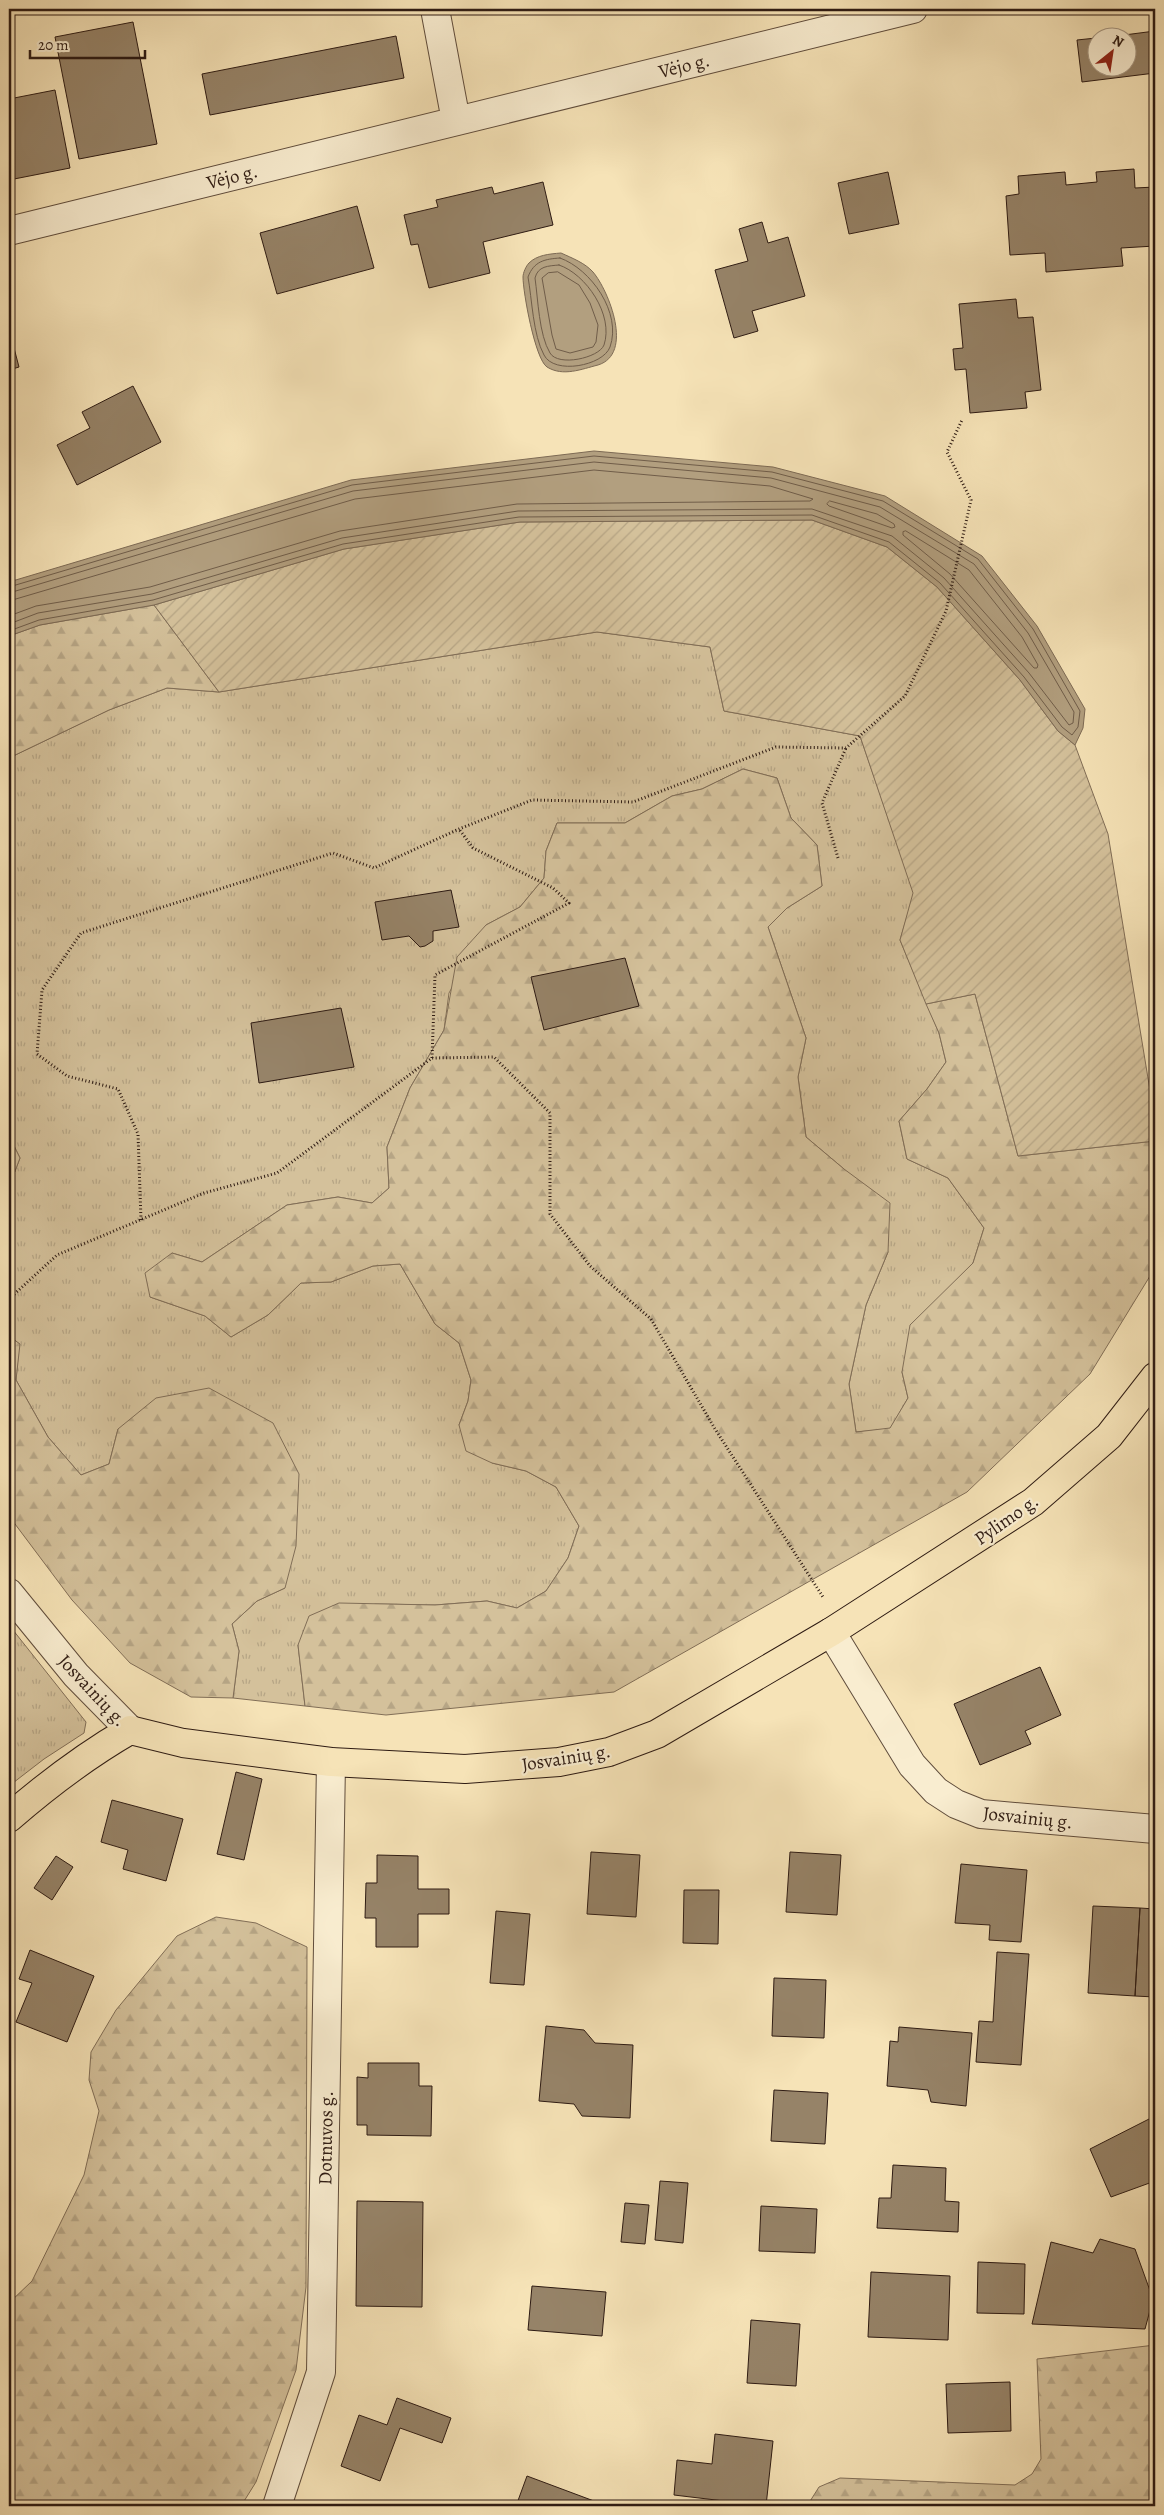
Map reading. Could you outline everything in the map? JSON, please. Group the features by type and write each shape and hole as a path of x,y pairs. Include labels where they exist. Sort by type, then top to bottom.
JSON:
{"main road":[{"name":"Pylimo g.","path":"836,1628 1033,1502 1109,1436 1155,1377"},
{"name":"Josvainių g.","path":"130,1730 183,1743 331,1762 465,1769 559,1762 610,1752 657,1734 836,1628"},
{"path":"9,1818 54,1778 96,1749 130,1730"}],"street":[{"path":"435,9 456,121"},
{"name":"Vėjo g.","path":"9,231 913,9"},
{"name":"Josvainių g.","path":"9,1593 76,1675 130,1730"},
{"name":"Josvainių g.","path":"836,1628 912,1765 936,1791 956,1804 981,1814 1155,1829"},
{"name":"Dotnuvos g.","path":"277,2506 321,2372 331,1762"}],"path":[{"path":"838,858 822,803 846,748 905,696 946,611 971,500 947,452 962,420"},
{"path":"141,1220 138,1134 118,1089 67,1076 38,1054 42,990 81,932 334,853 374,868 459,829 532,800 632,802 776,747 846,748"},
{"path":"432,1058 435,975 569,903 553,888 473,848 459,829"},
{"path":"9,1299 58,1255 204,1193 277,1173 432,1058 494,1056 550,1113 550,1214 590,1266 651,1319 715,1429 836,1628"}],"green space":[{"path":"812,520 887,547 937,587 1020,680 1058,731 1075,745 1108,834 1155,1121 1155,1141 1018,1156 975,994 926,1004 900,940 913,893 860,736 724,711 710,647 597,632 219,692 154,605 344,549 520,522"},
{"path":"154,605 219,692 167,688 109,710 9,758 9,636 40,625"},
{"path":"597,632 710,647 724,711 860,736 914,893 900,940 939,1033 946,1062 927,1089 899,1121 907,1159 948,1178 984,1228 973,1263 944,1293 902,1372 908,1398 890,1429 856,1432 849,1384 866,1305 888,1252 844,1169 806,1137 798,1077 806,1038 768,927 787,908 822,886 817,845 791,818 777,778 743,769 702,789 672,796 625,823 557,823 546,851 544,878 520,907 486,925 449,993 444,1030 410,1088 387,1147 389,1188 372,1203 338,1197 287,1205 202,1262 172,1253 150,1297 205,1316 231,1337 268,1315 301,1283 331,1282 373,1266 400,1264 435,1324 459,1343 471,1380 468,1401 459,1425 492,1463 526,1471 556,1487 579,1526 568,1558 546,1591 517,1608 487,1601 435,1605 375,1604 298,1645 305,1706 233,1698 239,1651 232,1624 257,1601 285,1588 118,1429 109,1464 81,1475 48,1437 16,1380 19,1344 9,1336 9,1187 20,1158 9,1136 9,758 109,710 167,688 219,692"},
{"path":"743,769 777,778 791,818 817,845 822,886 787,908 768,927 806,1038 798,1077 806,1137 844,1169 890,1203 888,1252 866,1305 849,1384 856,1432 890,1428 908,1398 902,1372 910,1325 973,1263 984,1228 948,1178 907,1159 899,1121 927,1089 946,1062 939,1033 926,1004 975,994 1018,1156 1155,1141 1155,1251 1150,1276 1090,1374 967,1492 614,1692 386,1715 305,1706 298,1645 309,1616 339,1603 435,1605 487,1601 517,1608 546,1591 568,1558 579,1526 556,1487 526,1471 492,1463 466,1451 459,1425 468,1401 471,1380 459,1343 435,1324 400,1264 373,1266 331,1282 301,1283 268,1315 231,1337 205,1316 150,1297 145,1273 172,1253 202,1262 287,1205 338,1197 372,1203 389,1188 387,1147 410,1088 444,1030 457,957 486,925 520,907 544,878 546,851 557,823 625,823 672,796 702,789"},
{"path":"9,1136 20,1158 9,1187"},
{"path":"9,1336 20,1344 16,1380 48,1437 81,1475 109,1464 118,1429 156,1398 209,1388 273,1423 299,1474 296,1546 285,1588 257,1601 232,1624 239,1651 233,1698 191,1697 130,1663 72,1600 9,1516"},
{"path":"9,1625 86,1722 84,1733 44,1759 9,1786"},
{"path":"216,1917 256,1923 307,1947 306,2287 296,2370 256,2482 241,2506 9,2506 9,2303 32,2281 84,2175 99,2111 89,2080 91,2052 116,2010 177,1936"},
{"path":"1155,2345 1155,2506 807,2506 819,2487 840,2478 1015,2485 1032,2474 1041,2459 1037,2359"}],"water":[{"path":"561,253 586,266 599,281 611,307 616,336 615,348 609,359 598,365 566,372 547,367 538,352 530,325 523,277 526,268 532,260 544,255"},
{"path":"594,451 773,467 885,496 982,556 1037,626 1085,709 1083,728 1075,745 1058,731 1020,680 937,587 887,547 812,520 520,522 344,549 154,605 40,625 9,636 9,582 351,480"}],"building":[{"path":"133,22 157,144 79,159 55,37"},
{"path":"1155,31 1155,73 1136,75 1136,33"},
{"path":"396,36 404,78 210,115 202,74"},
{"path":"1086,39 1086,78 1114,78 1082,82 1077,40"},
{"path":"55,90 70,168 9,180 9,99"},
{"path":"1134,169 1135,188 1155,187 1155,246 1121,248 1123,266 1046,272 1045,253 1010,255 1006,196 1019,194 1018,176 1065,172 1066,185 1097,182 1096,172"},
{"path":"888,172 899,224 849,234 838,183"},
{"path":"543,182 553,225 483,242 490,273 429,288 418,244 411,245 404,215 438,207 436,200 492,187 494,194"},
{"path":"357,206 374,268 277,294 260,233"},
{"path":"762,222 768,243 788,237 805,296 752,311 758,331 734,338 715,270 748,261 739,229"},
{"path":"1016,299 1018,318 1033,317 1041,390 1025,392 1027,408 970,413 966,369 955,370 953,349 963,348 959,304"},
{"path":"9,329 19,367 9,370"},
{"path":"133,386 161,442 77,485 57,445 90,428 82,412"},
{"path":"451,890 459,927 433,931 433,941 420,947 409,936 382,940 375,902"},
{"path":"625,958 639,1006 544,1030 531,977"},
{"path":"341,1008 354,1067 259,1083 251,1023"},
{"path":"1040,1667 1061,1715 1025,1731 1031,1744 980,1765 954,1704"},
{"path":"236,1772 262,1779 244,1860 217,1854"},
{"path":"112,1800 183,1819 166,1881 123,1869 128,1850 101,1842"},
{"path":"591,1852 640,1855 636,1917 587,1914"},
{"path":"790,1852 841,1855 837,1915 786,1912"},
{"path":"377,1855 418,1856 418,1889 449,1889 449,1914 418,1914 418,1947 376,1947 376,1918 365,1918 366,1883 377,1883"},
{"path":"56,1856 73,1867 52,1900 34,1888"},
{"path":"961,1864 1027,1870 1021,1942 989,1940 990,1925 955,1923"},
{"path":"684,1890 719,1890 718,1944 683,1943"},
{"path":"1093,1906 1140,1908 1135,1996 1088,1993"},
{"path":"1140,1908 1155,1909 1155,1997 1135,1996"},
{"path":"496,1911 530,1914 524,1985 490,1983"},
{"path":"30,1950 94,1976 67,2042 16,2022 32,1983 19,1979"},
{"path":"997,1952 1029,1954 1021,2065 976,2062 979,2021 993,2022"},
{"path":"774,1978 826,1980 824,2038 772,2036"},
{"path":"546,2026 584,2030 595,2043 633,2045 630,2118 582,2116 574,2104 539,2101"},
{"path":"899,2027 972,2033 966,2106 931,2102 928,2090 887,2086 890,2041 898,2042"},
{"path":"368,2063 419,2063 419,2086 432,2086 431,2136 367,2135 367,2125 357,2125 357,2077 368,2078"},
{"path":"774,2090 828,2093 825,2144 771,2141"},
{"path":"1151,2118 1155,2119 1155,2181 1111,2197 1090,2149"},
{"path":"893,2165 946,2168 945,2201 959,2202 958,2232 877,2228 879,2198 891,2198"},
{"path":"660,2181 688,2183 683,2243 655,2240"},
{"path":"357,2201 423,2202 422,2307 356,2306"},
{"path":"625,2203 649,2205 645,2244 621,2242"},
{"path":"761,2206 817,2209 815,2253 759,2251"},
{"path":"1100,2239 1135,2249 1153,2299 1145,2329 1032,2324 1051,2242 1093,2253"},
{"path":"978,2262 1025,2264 1024,2314 977,2313"},
{"path":"871,2272 950,2276 948,2340 868,2337"},
{"path":"532,2286 606,2292 602,2336 528,2330"},
{"path":"751,2320 800,2324 796,2386 747,2383"},
{"path":"1010,2382 1011,2431 948,2433 946,2384"},
{"path":"397,2398 451,2418 442,2443 400,2428 380,2481 341,2466 359,2415 387,2425"},
{"path":"715,2434 773,2441 766,2506 674,2495 677,2460 712,2464"},
{"path":"527,2476 602,2504 601,2506 516,2506"}]}
